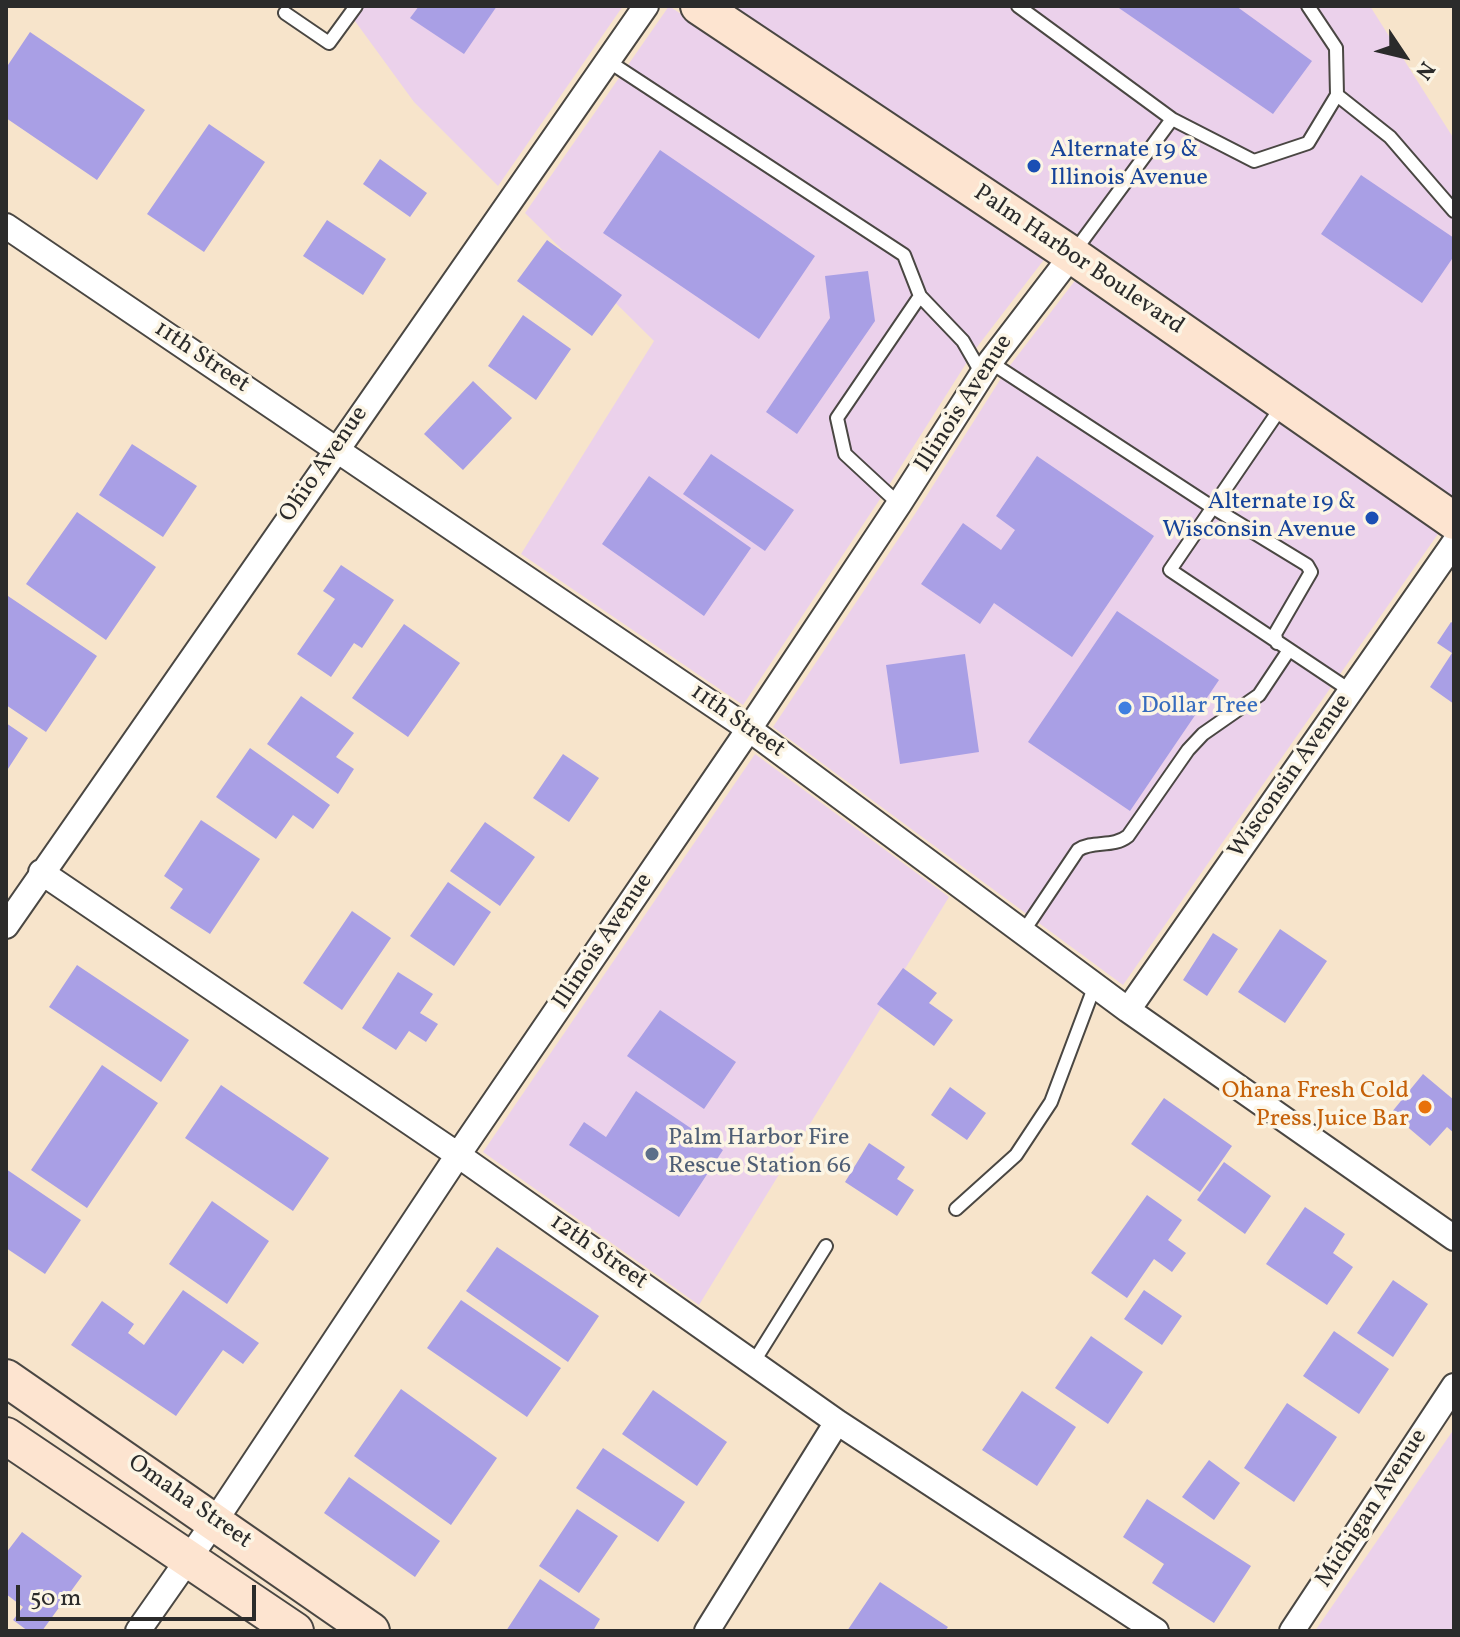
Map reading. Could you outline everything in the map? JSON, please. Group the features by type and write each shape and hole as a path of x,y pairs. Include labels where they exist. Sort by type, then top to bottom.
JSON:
{"main road":[{"name":"Palm Harbor Boulevard","path":"699,6 1072,255 1454,521"},
{"name":"Omaha Street","path":"6,1378 371,1631"},
{"name":"Omaha Street","path":"6,1436 295,1631"}],"street":[{"name":"Ohio Avenue","path":"6,926 646,6"},
{"name":"11th Street","path":"6,226 749,729 1128,1010 1454,1238"},
{"name":"Illinois Avenue","path":"138,1631 749,729 986,368 1072,255"},
{"name":"Wisconsin Avenue","path":"1128,1010 1454,543"},
{"name":"12th Street","path":"41,872 458,1155 837,1422 1156,1631"},
{"name":"Michigan Avenue","path":"1292,1631 1454,1386"},
{"path":"707,1631 837,1422"}],"lane":[{"path":"285,13 329,43 356,6"},
{"path":"1018,6 1172,119 1254,161 1308,143 1337,95 1336,48 1308,6"},
{"path":"608,61 904,255 920,296 986,368 1307,565 1311,572 1275,634 1283,646"},
{"path":"1337,95 1390,137 1454,211"},
{"path":"1072,255 1172,119"},
{"path":"899,504 845,454 837,418 920,296"},
{"path":"1284,403 1170,570 1351,691"},
{"path":"1023,932 1078,850 1087,845 1113,844 1128,836 1195,742 1259,695 1283,646"},
{"path":"956,1209 1016,1155 1051,1102 1095,985"},
{"path":"753,1363 826,1246"}],"shaded area":[{"path":"344,6 623,6 498,186 414,102"},
{"path":"669,6 1046,257 974,351 743,705 521,554 654,341 525,213"},
{"path":"729,6 1370,6 1454,139 1454,500"},
{"path":"1077,278 1440,531 1123,985 773,727 1005,372"},
{"path":"755,754 949,897 699,1305 483,1152"},
{"path":"1454,1429 1454,1631 1315,1631"}],"building":[{"path":"419,6 497,6 464,54 410,18"},
{"path":"1116,6 1236,6 1312,61 1273,114"},
{"path":"30,32 145,110 97,180 6,118 6,68"},
{"path":"209,124 265,162 204,252 147,214"},
{"path":"660,150 815,256 759,339 603,233"},
{"path":"380,159 427,193 410,217 363,184"},
{"path":"1361,175 1454,238 1454,256 1422,303 1321,234"},
{"path":"327,220 386,259 363,295 303,256"},
{"path":"547,240 622,295 592,336 517,281"},
{"path":"868,271 875,321 797,434 766,412 830,318 825,276"},
{"path":"523,315 571,349 536,400 488,366"},
{"path":"473,381 512,418 463,470 424,434"},
{"path":"132,444 197,486 163,537 99,495"},
{"path":"711,454 794,510 765,551 683,494"},
{"path":"1037,456 1154,536 1072,657 994,603 980,624 921,584 963,523 1001,550 1015,530 996,516"},
{"path":"649,476 751,548 704,616 602,544"},
{"path":"77,512 156,567 106,640 26,584"},
{"path":"341,565 394,600 362,648 354,643 331,677 297,654 335,599 323,591"},
{"path":"8,596 97,656 46,732 6,705"},
{"name":"Dollar Tree","path":"1117,611 1219,680 1130,811 1028,742"},
{"path":"1451,622 1454,624 1454,704 1430,687 1452,653 1437,643"},
{"path":"404,624 460,663 408,737 352,698"},
{"path":"965,654 979,752 900,764 886,665"},
{"path":"301,696 354,733 336,757 354,769 338,794 267,744"},
{"path":"6,723 28,738 6,772"},
{"path":"250,748 330,805 313,829 293,815 276,839 216,797"},
{"path":"563,754 599,778 569,822 533,798"},
{"path":"201,820 260,859 210,934 170,908 183,889 164,876"},
{"path":"485,822 535,857 500,906 450,871"},
{"path":"448,882 491,912 454,966 410,936"},
{"path":"352,911 391,938 342,1010 303,983"},
{"path":"1280,929 1327,961 1285,1023 1238,992"},
{"path":"1213,933 1238,949 1207,996 1183,980"},
{"path":"77,965 189,1040 161,1082 49,1007"},
{"path":"903,968 937,993 929,1003 953,1020 934,1046 877,1004"},
{"path":"398,972 433,994 420,1013 438,1024 426,1042 409,1031 396,1050 362,1028"},
{"path":"660,1010 736,1062 704,1109 627,1056"},
{"path":"102,1065 158,1103 87,1208 31,1170"},
{"name":"Ohana Fresh Cold Press Juice Bar","path":"1423,1074 1454,1100 1454,1133 1447,1127 1430,1146 1391,1113"},
{"path":"221,1085 329,1158 293,1211 185,1138"},
{"path":"950,1087 986,1113 967,1140 931,1115"},
{"name":"Palm Harbor Fire Rescue Station 66","path":"636,1091 723,1150 679,1217 569,1145 584,1122 606,1137"},
{"path":"1164,1098 1232,1146 1200,1192 1131,1144"},
{"path":"869,1143 905,1167 897,1179 914,1190 897,1216 845,1182"},
{"path":"1224,1162 1271,1196 1245,1234 1197,1200"},
{"path":"6,1169 81,1220 45,1274 6,1248"},
{"path":"1147,1195 1182,1220 1168,1240 1186,1253 1172,1272 1154,1259 1127,1298 1091,1273"},
{"path":"212,1201 269,1241 227,1304 169,1264"},
{"path":"1305,1207 1345,1234 1333,1253 1353,1267 1327,1305 1266,1264"},
{"path":"497,1247 599,1316 568,1362 466,1291"},
{"path":"1393,1280 1428,1304 1393,1357 1357,1333"},
{"path":"183,1290 259,1343 243,1364 223,1350 176,1416 71,1345 102,1301 134,1324 128,1333 144,1345"},
{"path":"1144,1290 1182,1316 1162,1345 1124,1319"},
{"path":"461,1300 561,1368 527,1417 427,1348"},
{"path":"1334,1331 1389,1369 1359,1414 1303,1376"},
{"path":"1091,1336 1143,1372 1108,1424 1055,1388"},
{"path":"401,1389 497,1458 451,1525 354,1456"},
{"path":"653,1390 727,1442 697,1486 622,1434"},
{"path":"1022,1391 1076,1427 1037,1486 982,1450"},
{"path":"1287,1403 1337,1437 1294,1502 1244,1468"},
{"path":"603,1448 685,1502 658,1542 576,1488"},
{"path":"1209,1460 1240,1483 1214,1520 1182,1497"},
{"path":"349,1477 440,1541 415,1577 324,1513"},
{"path":"1147,1499 1251,1566 1214,1623 1152,1583 1164,1564 1123,1537"},
{"path":"577,1509 618,1536 579,1593 539,1566"},
{"path":"22,1532 82,1576 42,1631 28,1631 13,1620 23,1607 6,1594 6,1553"},
{"path":"540,1579 600,1619 593,1631 506,1631"},
{"path":"880,1582 948,1627 945,1631 847,1631"}],"place":[{"name":"Alternate 19 & Illinois Avenue","path":"1034,166"},
{"name":"Alternate 19 & Wisconsin Avenue","path":"1372,518"},
{"name":"Dollar Tree","path":"1125,708"},
{"name":"Ohana Fresh Cold Press Juice Bar","path":"1425,1107"},
{"name":"Palm Harbor Fire Rescue Station 66","path":"652,1154"}]}
